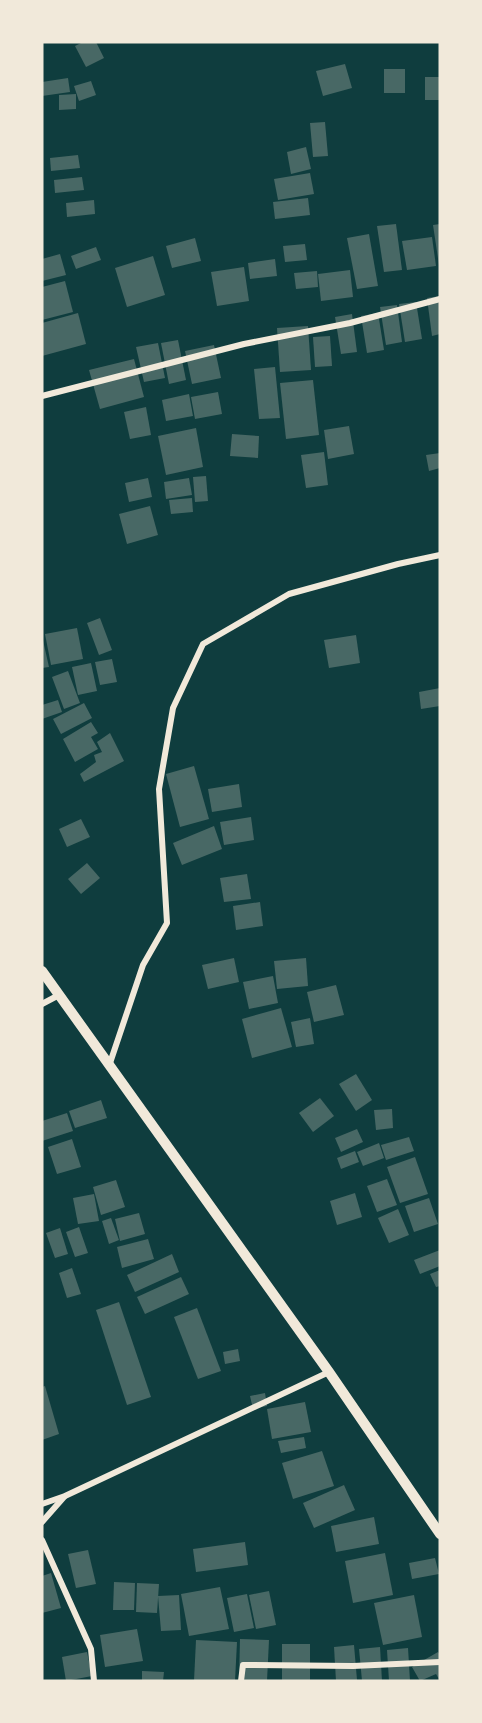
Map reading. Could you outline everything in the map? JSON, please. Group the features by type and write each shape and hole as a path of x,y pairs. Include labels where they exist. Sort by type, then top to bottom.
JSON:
{"street":[{"path":"42,396 244,344 350,323 440,299"},
{"path":"109,1066 143,965 167,923 159,789 173,708 203,644 289,594 440,555"},
{"path":"42,971 329,1372 440,1534"},
{"path":"42,1004 58,995"},
{"path":"42,1504 65,1496 329,1372"},
{"path":"42,1522 65,1496"},
{"path":"42,1540 91,1648 94,1681"},
{"path":"241,1681 243,1665 353,1666 440,1662"}],"building":[{"path":"83,42 96,42 104,58 86,67 75,46"},
{"path":"345,64 352,88 323,96 316,71"},
{"path":"384,69 405,69 405,93 384,93"},
{"path":"425,77 440,77 440,100 425,100"},
{"path":"68,78 70,92 42,96 42,82"},
{"path":"91,81 96,95 79,101 74,86"},
{"path":"76,94 76,109 59,110 59,95"},
{"path":"325,122 328,156 313,157 310,123"},
{"path":"306,147 311,169 291,174 287,152"},
{"path":"78,155 80,168 51,171 50,158"},
{"path":"310,173 314,194 278,200 274,179"},
{"path":"82,177 84,190 55,193 54,180"},
{"path":"308,198 310,215 275,219 273,202"},
{"path":"94,200 95,214 67,217 66,203"},
{"path":"396,224 402,270 384,272 377,226"},
{"path":"440,224 440,265 439,265 433,225"},
{"path":"369,234 378,286 357,289 347,238"},
{"path":"432,237 436,266 407,270 402,241"},
{"path":"195,238 201,261 172,268 166,246"},
{"path":"305,244 307,260 285,262 283,246"},
{"path":"96,247 101,260 76,269 71,256"},
{"path":"60,254 66,275 42,281 42,259"},
{"path":"153,256 165,295 127,307 115,268"},
{"path":"275,259 277,276 250,279 248,263"},
{"path":"244,267 249,301 217,306 211,272"},
{"path":"350,270 353,297 321,301 318,274"},
{"path":"317,271 318,287 296,289 294,273"},
{"path":"65,281 73,312 42,320 42,287"},
{"path":"440,296 440,334 432,336 427,298"},
{"path":"416,302 422,339 405,342 399,304"},
{"path":"397,305 402,342 386,345 380,307"},
{"path":"78,313 86,344 42,356 42,323"},
{"path":"378,313 384,350 367,353 361,316"},
{"path":"352,314 357,352 341,354 335,317"},
{"path":"308,326 311,370 280,372 277,328"},
{"path":"330,336 332,366 315,367 313,337"},
{"path":"178,340 186,380 169,384 161,343"},
{"path":"158,343 165,378 144,382 136,347"},
{"path":"214,345 221,378 192,384 185,351"},
{"path":"134,359 144,397 100,409 89,370"},
{"path":"275,367 280,418 259,419 254,369"},
{"path":"313,380 319,435 286,439 280,383"},
{"path":"218,392 222,414 195,419 191,397"},
{"path":"189,394 193,416 166,421 162,400"},
{"path":"146,407 151,435 130,439 124,412"},
{"path":"349,426 354,454 328,459 324,430"},
{"path":"196,428 203,467 166,475 158,436"},
{"path":"232,434 259,436 258,458 230,456"},
{"path":"324,452 328,485 306,488 301,455"},
{"path":"440,453 440,468 429,471 426,455"},
{"path":"206,476 208,501 195,502 193,477"},
{"path":"148,478 152,497 129,502 125,483"},
{"path":"189,478 192,495 166,499 164,482"},
{"path":"192,498 193,512 171,514 169,500"},
{"path":"150,506 158,535 127,544 119,514"},
{"path":"100,618 112,650 99,655 87,623"},
{"path":"77,628 83,659 51,665 45,634"},
{"path":"356,635 360,663 329,668 324,640"},
{"path":"42,636 49,667 42,668"},
{"path":"112,659 117,682 100,685 95,662"},
{"path":"91,663 97,691 78,695 72,667"},
{"path":"68,671 80,703 64,709 52,677"},
{"path":"440,688 440,706 421,709 419,692"},
{"path":"58,700 62,712 42,719 42,705"},
{"path":"84,703 92,718 61,734 53,719"},
{"path":"91,722 98,733 91,737 98,749 75,762 63,739"},
{"path":"110,733 124,761 84,782 80,774 96,762 94,755 102,752 97,742"},
{"path":"194,766 209,819 180,827 166,774"},
{"path":"239,784 242,807 212,812 208,789"},
{"path":"251,817 254,840 224,845 220,822"},
{"path":"81,819 90,837 67,847 59,829"},
{"path":"214,826 222,849 182,865 173,843"},
{"path":"87,863 100,878 81,894 68,879"},
{"path":"247,874 251,899 224,902 220,878"},
{"path":"260,902 263,926 236,930 233,906"},
{"path":"234,958 239,982 208,989 202,965"},
{"path":"306,958 308,986 277,989 274,961"},
{"path":"273,976 278,1003 249,1009 243,982"},
{"path":"336,985 344,1015 314,1022 307,992"},
{"path":"281,1008 292,1047 252,1058 242,1019"},
{"path":"310,1018 314,1044 296,1047 291,1022"},
{"path":"356,1074 372,1100 356,1111 339,1084"},
{"path":"320,1098 334,1116 313,1132 299,1113"},
{"path":"101,1100 107,1118 75,1128 69,1111"},
{"path":"392,1109 393,1128 376,1130 374,1110"},
{"path":"67,1113 73,1131 42,1141 42,1121"},
{"path":"357,1129 363,1142 341,1152 335,1138"},
{"path":"409,1137 414,1151 386,1160 381,1145"},
{"path":"72,1139 81,1167 57,1174 48,1147"},
{"path":"379,1143 384,1158 363,1166 357,1152"},
{"path":"355,1151 359,1162 341,1169 337,1158"},
{"path":"415,1157 428,1194 400,1203 387,1167"},
{"path":"387,1179 397,1205 377,1212 367,1186"},
{"path":"116,1180 125,1207 101,1215 93,1187"},
{"path":"355,1193 362,1217 337,1225 330,1201"},
{"path":"94,1194 99,1221 78,1224 73,1198"},
{"path":"429,1198 438,1224 414,1232 405,1206"},
{"path":"398,1209 409,1235 389,1243 378,1218"},
{"path":"139,1213 145,1234 120,1241 115,1219"},
{"path":"111,1218 119,1240 109,1244 102,1221"},
{"path":"79,1227 88,1253 75,1257 66,1232"},
{"path":"60,1228 68,1254 55,1258 46,1233"},
{"path":"148,1239 154,1259 122,1268 117,1247"},
{"path":"440,1250 440,1266 420,1274 414,1260"},
{"path":"172,1254 179,1272 135,1292 127,1275"},
{"path":"72,1268 81,1294 67,1298 59,1273"},
{"path":"440,1270 440,1286 436,1287 430,1274"},
{"path":"181,1277 189,1294 145,1314 137,1297"},
{"path":"119,1302 151,1397 127,1405 96,1310"},
{"path":"197,1308 221,1371 198,1379 174,1317"},
{"path":"238,1349 240,1361 225,1364 223,1352"},
{"path":"45,1386 59,1434 42,1440 42,1387"},
{"path":"265,1393 267,1406 253,1409 250,1396"},
{"path":"305,1402 311,1432 272,1439 267,1409"},
{"path":"304,1437 306,1448 281,1453 278,1441"},
{"path":"322,1451 334,1486 293,1499 282,1463"},
{"path":"344,1485 355,1510 314,1528 303,1503"},
{"path":"374,1517 379,1544 336,1552 331,1526"},
{"path":"245,1542 248,1565 196,1572 193,1549"},
{"path":"88,1550 96,1584 76,1588 68,1554"},
{"path":"385,1553 393,1595 353,1603 345,1561"},
{"path":"435,1558 439,1574 412,1579 409,1563"},
{"path":"51,1573 61,1608 42,1613 42,1576"},
{"path":"114,1582 135,1583 134,1610 113,1610"},
{"path":"137,1583 159,1584 157,1613 136,1612"},
{"path":"220,1587 229,1629 189,1636 181,1594"},
{"path":"269,1591 276,1625 256,1629 249,1595"},
{"path":"247,1594 254,1628 234,1632 227,1598"},
{"path":"179,1595 181,1630 161,1631 158,1596"},
{"path":"414,1595 422,1637 383,1645 374,1603"},
{"path":"137,1629 143,1661 105,1667 100,1635"},
{"path":"240,1639 269,1640 267,1681 239,1681"},
{"path":"196,1640 237,1642 235,1681 194,1681"},
{"path":"282,1644 310,1644 310,1681 282,1681"},
{"path":"354,1645 357,1680 336,1681 334,1647"},
{"path":"380,1647 382,1681 362,1681 359,1649"},
{"path":"408,1648 410,1681 389,1681 387,1650"},
{"path":"87,1652 92,1676 66,1681 62,1657"},
{"path":"438,1652 440,1681 436,1674 420,1681 412,1667"},
{"path":"142,1671 164,1672 163,1681 142,1681"}]}
